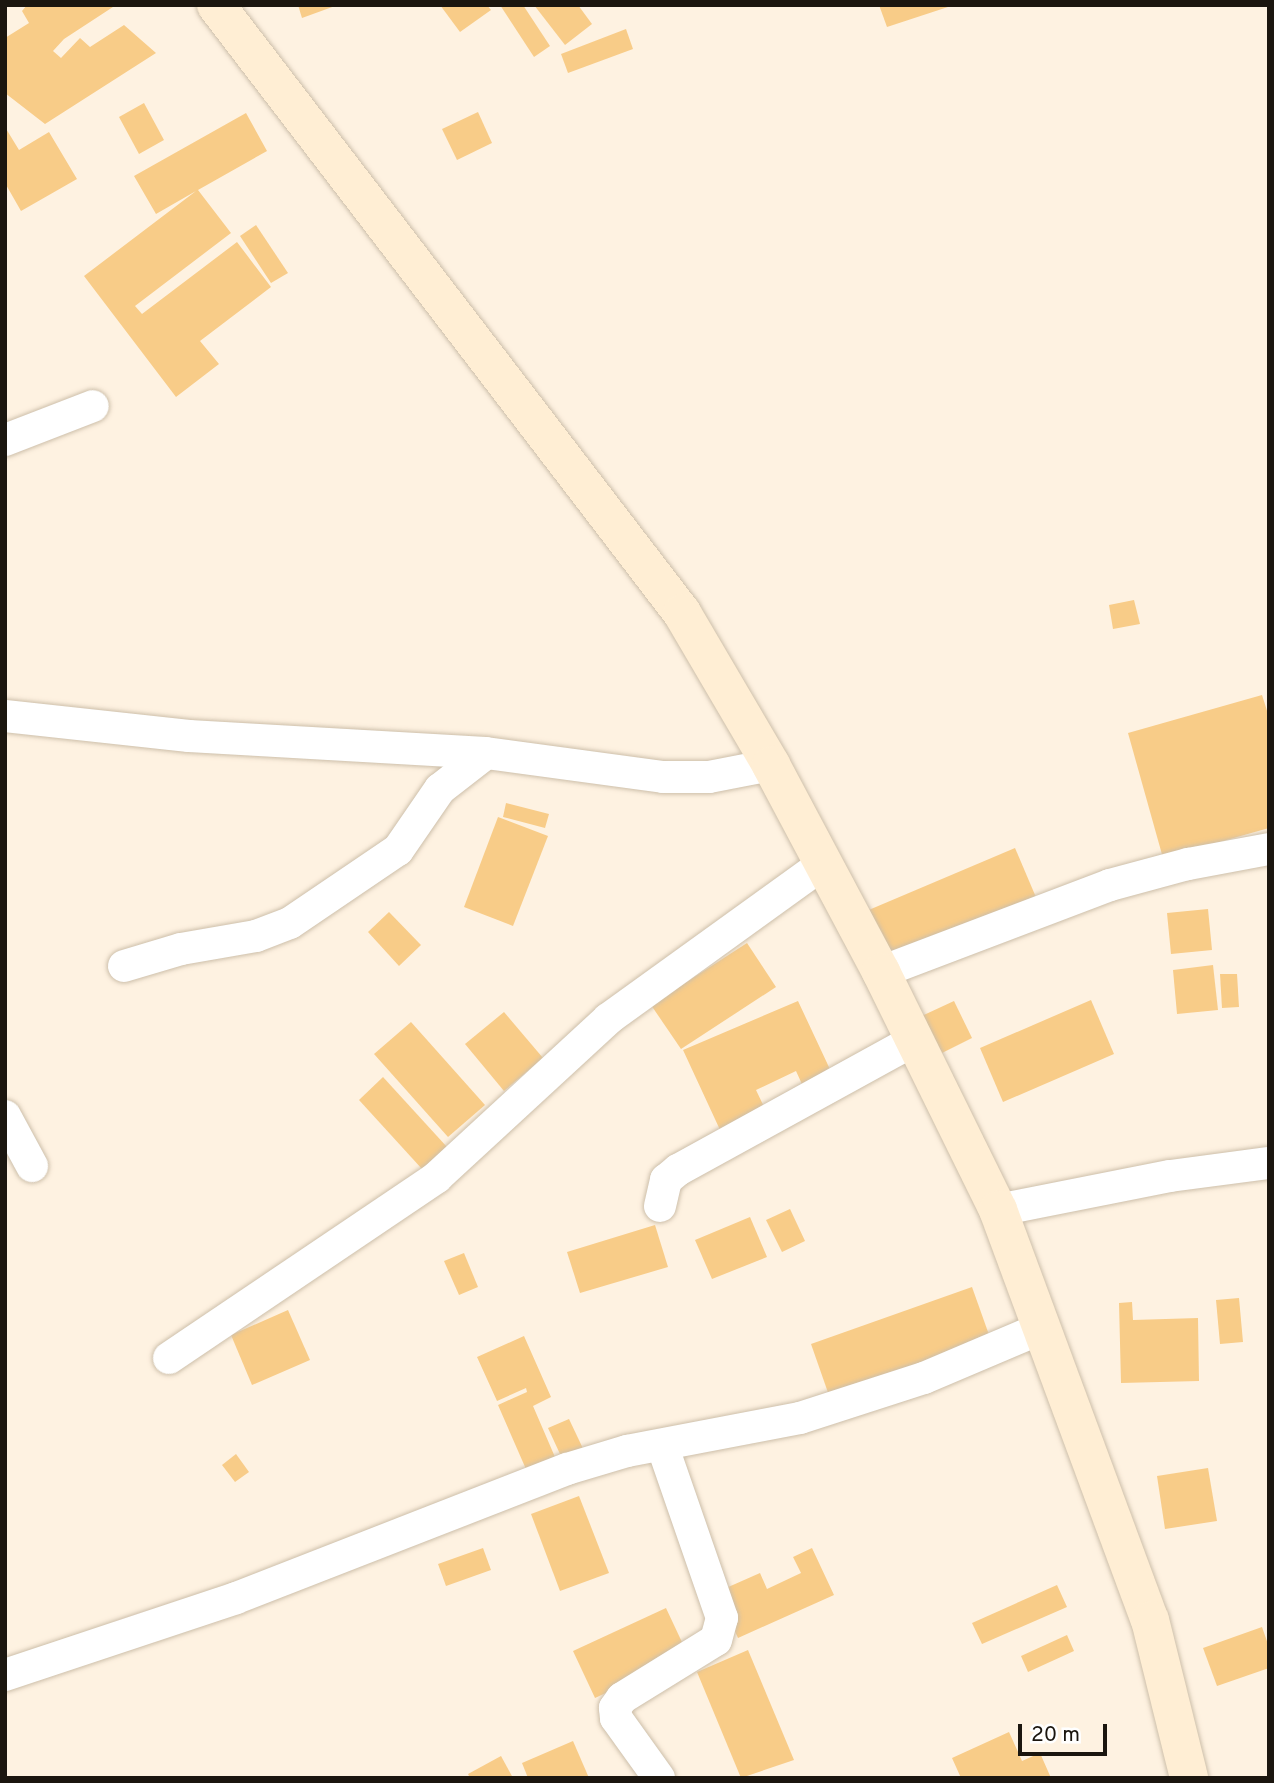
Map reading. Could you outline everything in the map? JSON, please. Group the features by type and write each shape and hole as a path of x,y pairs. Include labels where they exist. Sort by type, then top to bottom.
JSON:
{"main road":[{"path":"216,5 682,613 771,765 881,972 998,1210 1150,1620 1189,1778"}],"street":[{"path":"5,440 93,406"},
{"path":"5,716 189,736 486,753 663,777 709,777 771,765"},
{"path":"407,748 440,789"},
{"path":"124,966 181,949 256,936 290,923 398,850 440,789 486,753"},
{"path":"881,972 1110,885 1188,864 1269,849"},
{"path":"169,1358 437,1177 608,1019 822,864"},
{"path":"660,1206 666,1180 678,1170 913,1041"},
{"path":"5,1115 32,1166"},
{"path":"998,1210 1170,1176 1269,1163"},
{"path":"5,1675 236,1598 566,1469 662,1445 800,1418 924,1378 1042,1328"},
{"path":"659,1778 615,1718 615,1707 622,1698 716,1640 722,1619 662,1445"}],"building":[{"path":"27,5 116,5 64,39 53,51 61,58 80,38 90,47 124,25 156,53 45,124 5,93 5,38 29,23 22,11"},
{"path":"298,5 335,5 335,6 302,18"},
{"path":"440,5 487,5 491,10 460,32"},
{"path":"500,5 523,5 550,46 534,57"},
{"path":"534,5 578,5 592,24 565,45"},
{"path":"879,5 951,5 951,6 887,27"},
{"path":"626,29 633,49 568,73 561,54"},
{"path":"144,103 164,140 139,154 119,117"},
{"path":"478,112 492,143 457,160 442,129"},
{"path":"246,113 267,151 198,190 231,233 135,306 142,314 237,242 271,287 200,341 219,364 176,397 84,276 196,191 156,214 134,176"},
{"path":"5,127 19,150 49,132 77,179 21,211 5,183"},
{"path":"256,225 288,273 271,283 240,236"},
{"path":"1134,600 1140,624 1113,629 1109,605"},
{"path":"1262,695 1269,717 1269,828 1163,858 1128,733"},
{"path":"506,803 549,814 545,828 503,817"},
{"path":"498,817 548,836 513,926 464,907"},
{"path":"1015,848 1038,902 887,966 864,912"},
{"path":"1208,909 1212,950 1171,954 1167,913"},
{"path":"389,912 421,945 399,966 368,932"},
{"path":"747,943 776,987 681,1049 651,1005"},
{"path":"1213,965 1218,1010 1177,1014 1173,970"},
{"path":"1220,974 1237,974 1239,1007 1222,1008"},
{"path":"1091,1000 1114,1054 1003,1102 980,1048"},
{"path":"798,1001 835,1080 806,1093 796,1071 756,1090 766,1111 721,1132 683,1050"},
{"path":"954,1001 972,1038 932,1058 913,1020"},
{"path":"504,1012 543,1058 504,1091 465,1044"},
{"path":"411,1022 485,1105 448,1137 374,1054"},
{"path":"383,1077 447,1147 422,1169 359,1100"},
{"path":"790,1209 805,1241 782,1252 766,1220"},
{"path":"750,1217 767,1257 712,1279 695,1240"},
{"path":"655,1225 668,1267 580,1293 567,1252"},
{"path":"464,1253 478,1287 459,1295 444,1261"},
{"path":"972,1287 993,1346 832,1404 811,1344"},
{"path":"1239,1298 1243,1342 1220,1344 1216,1300"},
{"path":"1132,1302 1133,1320 1198,1318 1199,1381 1121,1383 1119,1303"},
{"path":"288,1310 310,1360 252,1385 231,1335"},
{"path":"524,1336 551,1397 533,1406 558,1464 529,1476 498,1405 527,1392 526,1388 497,1401 477,1357"},
{"path":"569,1419 587,1457 566,1467 548,1428"},
{"path":"236,1454 249,1472 235,1482 222,1465"},
{"path":"1208,1468 1217,1521 1165,1529 1157,1476"},
{"path":"579,1496 609,1573 560,1591 531,1514"},
{"path":"483,1548 491,1570 446,1586 438,1564"},
{"path":"812,1548 834,1595 738,1638 717,1592 760,1573 767,1589 801,1573 793,1557"},
{"path":"1057,1585 1067,1607 982,1644 972,1623"},
{"path":"666,1608 688,1655 595,1698 573,1651"},
{"path":"1262,1627 1269,1647 1269,1668 1217,1686 1203,1648"},
{"path":"1067,1635 1074,1651 1028,1672 1021,1656"},
{"path":"748,1650 794,1760 741,1778 697,1672"},
{"path":"1009,1732 1022,1761 1040,1753 1051,1778 961,1778 952,1758"},
{"path":"573,1741 589,1778 528,1778 522,1763"},
{"path":"501,1756 513,1778 470,1778 468,1774"}]}
